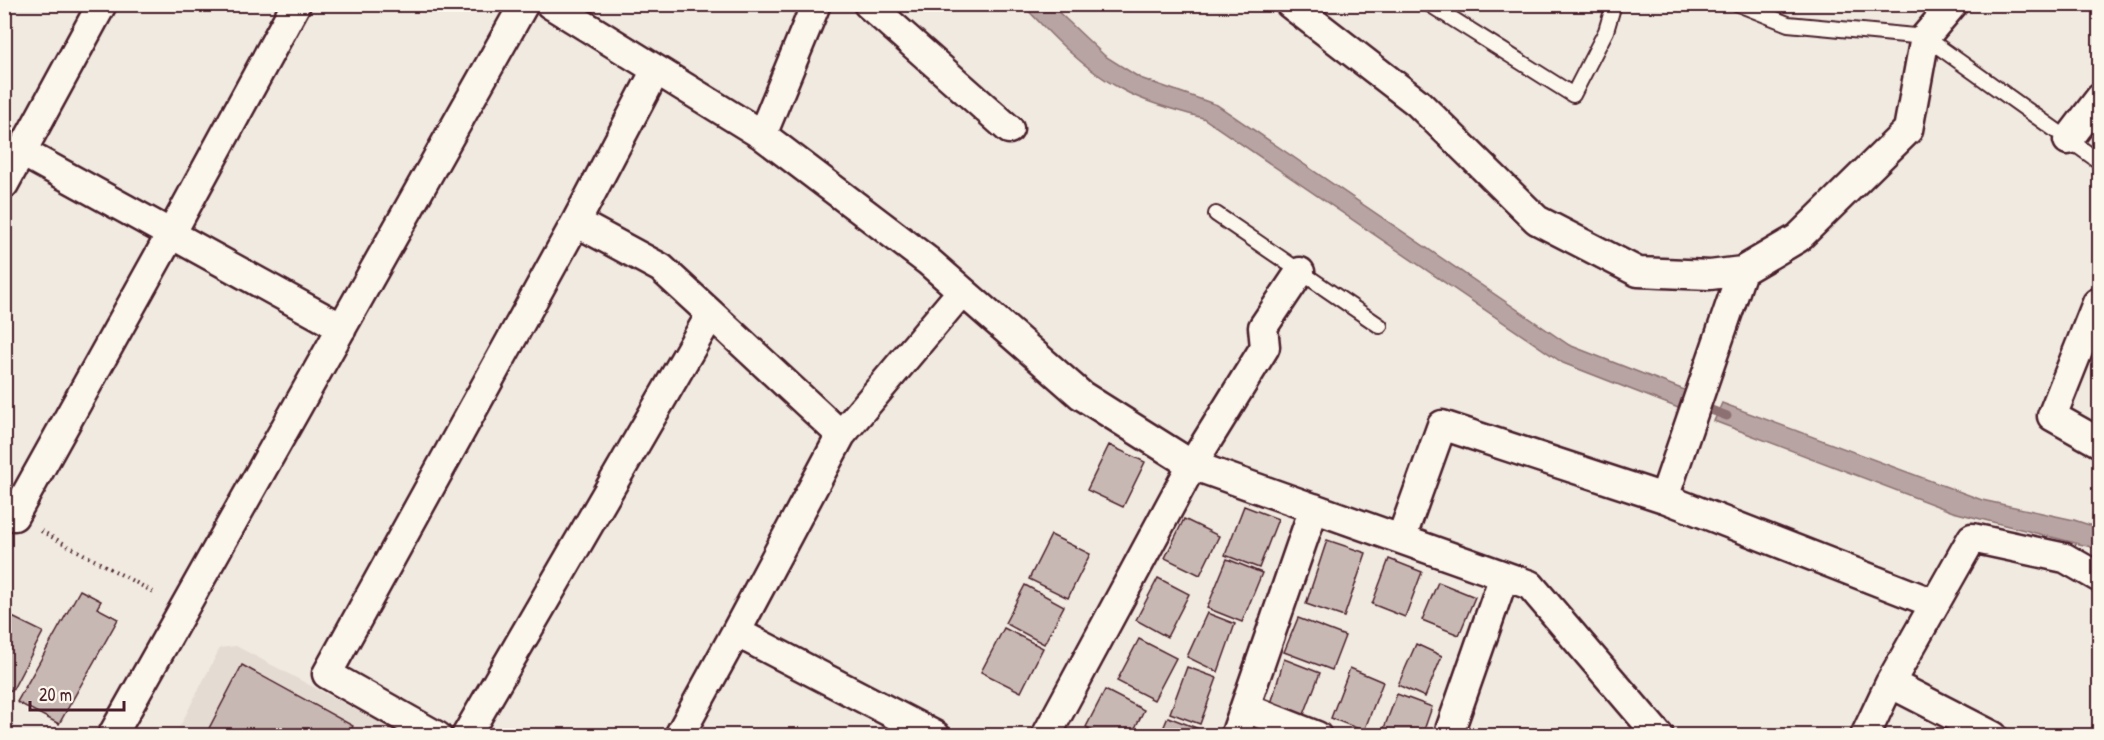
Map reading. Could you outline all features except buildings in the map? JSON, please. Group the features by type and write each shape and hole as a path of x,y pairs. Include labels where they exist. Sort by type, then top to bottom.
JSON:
{"street":[{"path":"4,184 102,4"},
{"path":"9,514 171,234 296,4"},
{"path":"112,735 524,4"},
{"path":"550,4 762,135 928,261 1081,395 1192,465 1530,585 1659,735"},
{"path":"762,135 816,4"},
{"path":"868,4 1009,129"},
{"path":"1290,4 1418,103 1537,220 1638,272 1710,275 1742,271 1798,238 1908,130 1925,37 1953,4"},
{"path":"437,735 327,675 576,222 656,70"},
{"path":"2068,140 2100,98"},
{"path":"22,152 342,328"},
{"path":"576,222 661,268 841,435"},
{"path":"1665,498 1742,271"},
{"path":"1046,735 1192,465 1265,347 1263,327 1300,272"},
{"path":"679,735 841,435 963,291"},
{"path":"2100,305 2097,303 2052,416 2100,442"},
{"path":"466,735 711,314"},
{"path":"1401,539 1442,425 1665,498 1933,603"},
{"path":"1235,735 1314,508"},
{"path":"1865,735 1933,603 1972,537 2066,558 2100,578"},
{"path":"1448,735 1504,576"},
{"path":"736,632 936,735"},
{"path":"1890,683 1993,735"},
{"path":"1246,708 1317,735"}],"lane":[{"path":"1429,4 1573,95 1606,31 1614,4"},
{"path":"1738,4 1788,24 1925,37 2100,162"},
{"path":"1216,214 1380,326"}],"path":[{"path":"9,514 157,594"}],"shaded area":[{"path":"1023,5 1051,5 1105,56 1140,78 1217,105 1569,345 1692,393 1686,411 1563,363 1203,118 1161,106 1107,81 1068,51"},
{"path":"1722,403 1982,500 2074,520 2099,528 2099,549 1953,512 1714,421"},
{"path":"236,646 403,735 175,736 220,648"}],"waterway":[{"path":"1698,405 1727,416"}]}
